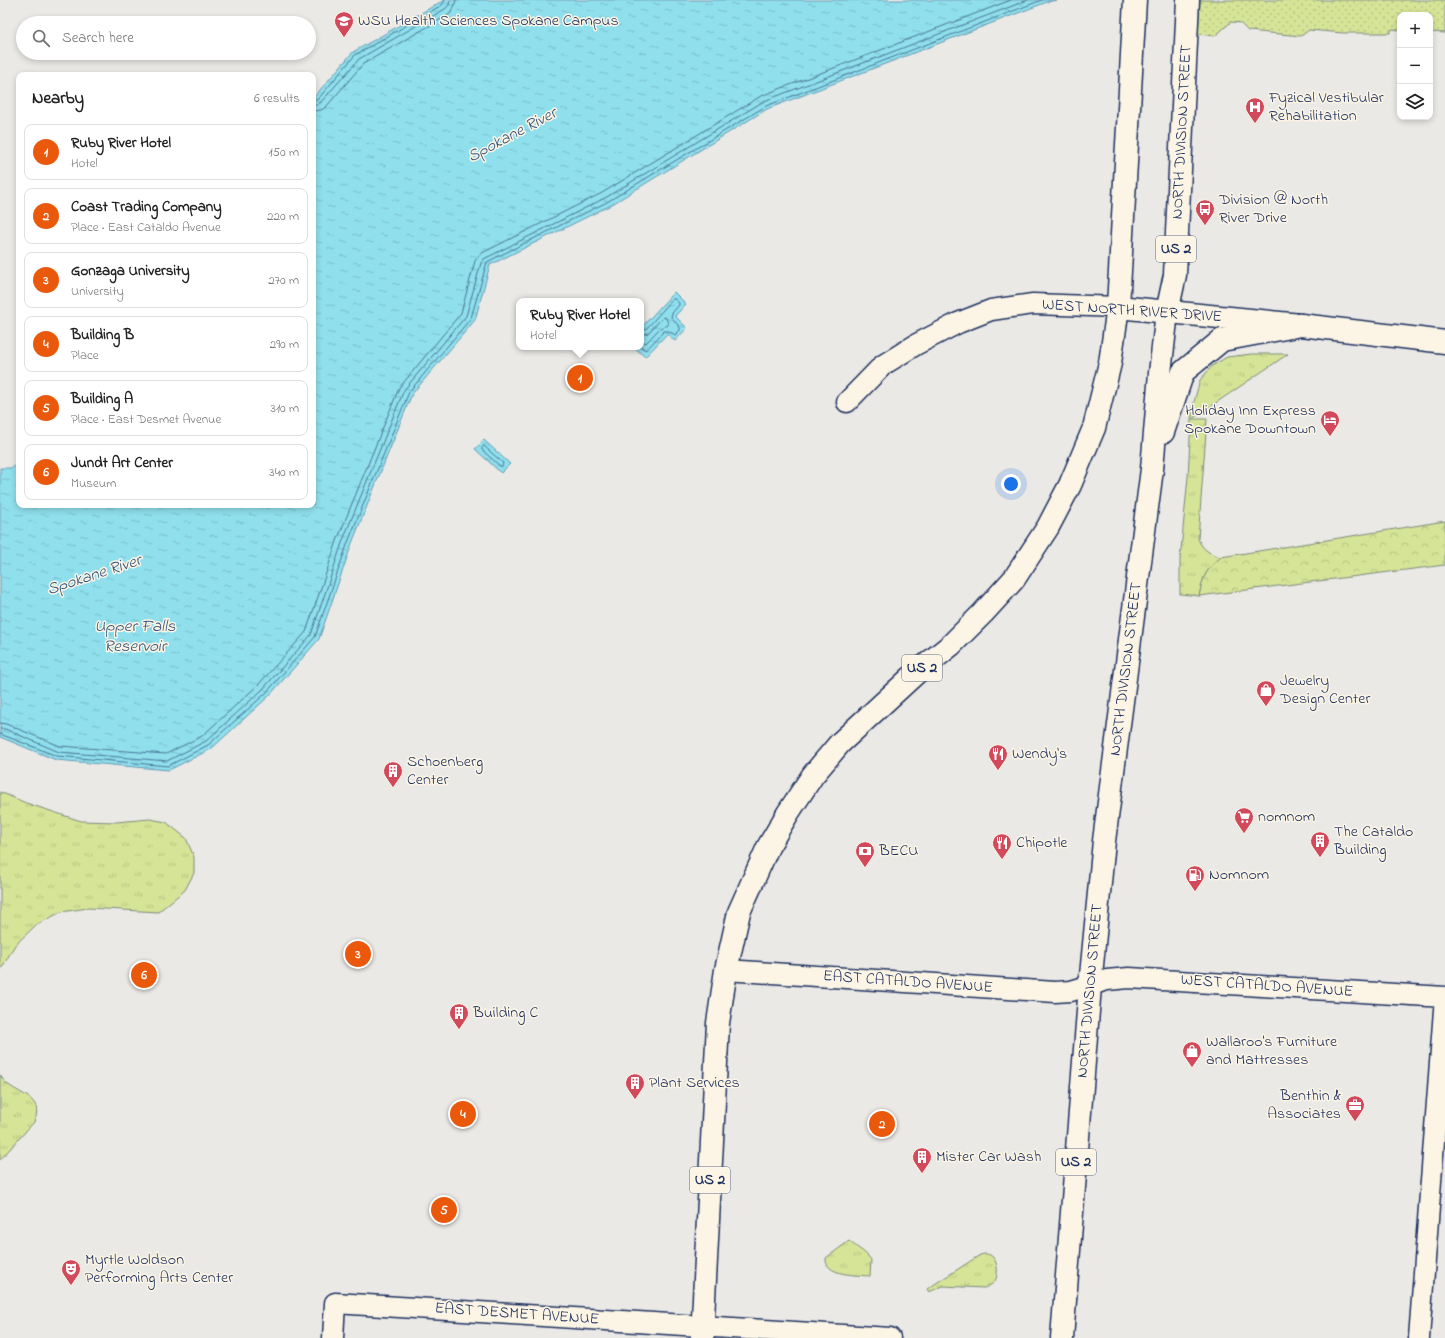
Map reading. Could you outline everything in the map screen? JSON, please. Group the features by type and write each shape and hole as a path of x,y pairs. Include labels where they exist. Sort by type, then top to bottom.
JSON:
{"main road":[{"name":"US 2","path":"703,1332 718,1030 726,970 739,912 760,863 788,812 813,775 840,743 916,673 951,645 1014,579 1048,527 1070,485 1094,428 1110,363 1118,308 1135,0"},
{"name":"NORTH DIVISION STREET","path":"1062,1338 1090,986 1104,841 1152,470 1160,373 1167,312 1175,275 1188,0"},
{"name":"WEST NORTH RIVER DRIVE","path":"1118,308 1301,325 1445,342"},
{"path":"1152,470 1183,372 1222,340 1301,325"}],"street":[{"name":"WEST NORTH RIVER DRIVE","path":"847,402 883,365 917,344 958,323 991,310 1033,304 1118,308"},
{"name":"EAST CATALDO AVENUE","path":"726,970 1055,992 1070,991 1090,986"},
{"name":"WEST CATALDO AVENUE","path":"1090,986 1116,978 1141,978 1445,997"},
{"path":"1419,1338 1445,997"},
{"name":"EAST DESMET AVENUE","path":"333,1338 335,1303 703,1332 890,1338"}],"green space":[{"path":"1200,0 1445,0 1445,33 1433,32 1433,12 1397,12 1397,30 1392,29 1390,33 1343,33 1309,30 1301,36 1248,31 1240,23 1231,22 1215,36 1198,34"},
{"path":"1252,354 1288,354 1192,419 1207,419 1198,539 1207,551 1221,557 1206,574 1199,596 1180,594 1180,560 1188,477 1191,419 1200,380 1212,366 1227,357"},
{"path":"1445,521 1445,565 1199,596 1206,574 1221,557"},
{"path":"0,792 26,803 81,821 116,822 150,819 166,822 186,838 194,857 194,873 185,890 158,912 88,908 61,912 36,925 15,945 0,971"},
{"path":"0,1075 6,1083 34,1102 37,1114 34,1122 0,1160"},
{"path":"849,1241 864,1252 871,1260 870,1276 850,1275 836,1271 830,1268 827,1264 826,1258"},
{"path":"984,1254 993,1257 997,1267 995,1281 990,1285 984,1288 943,1286 929,1292 927,1289 980,1255"}],"water":[{"name":"Upper Falls Reservoir","path":"444,0 1057,0 1047,2 767,109 609,206 490,265 475,320 412,394 352,543 319,639 269,696 211,749 169,770 56,760 0,737 0,468 11,468 16,465 16,508 316,508 316,95 353,52"},
{"path":"674,292 686,304 675,316 687,328 675,341 667,334 645,357 637,350 644,350 644,325"},
{"path":"484,440 510,464 501,473 475,449"}],"place":[{"name":"WSU Health Sciences Spokane Campus","path":"344,38"},
{"name":"Fyzical Vestibular Rehabilitation","path":"1255,124"},
{"name":"Division @ North River Drive","path":"1205,226"},
{"name":"Ruby River Hotel","path":"580,378"},
{"name":"Holiday Inn Express Spokane Downtown","path":"1330,437"},
{"name":"Jewelry Design Center","path":"1266,707"},
{"name":"Wendy's","path":"998,771"},
{"name":"Schoenberg Center","path":"393,788"},
{"name":"nomnom","path":"1244,834"},
{"name":"The Cataldo Building","path":"1320,858"},
{"name":"Chipotle","path":"1002,860"},
{"name":"BECU","path":"865,868"},
{"name":"Nomnom","path":"1195,892"},
{"name":"Gonzaga University","path":"358,954"},
{"name":"Jundt Art Center","path":"144,975"},
{"name":"Building C","path":"459,1030"},
{"name":"Wallaroo's Furniture and Mattresses","path":"1192,1068"},
{"name":"Plant Services","path":"635,1100"},
{"name":"Building B","path":"463,1114"},
{"name":"Benthin & Associates","path":"1355,1122"},
{"name":"Coast Trading Company","path":"882,1124"},
{"name":"Mister Car Wash","path":"922,1174"},
{"name":"Building A","path":"444,1210"},
{"name":"Myrtle Woldson Performing Arts Center","path":"71,1286"}],"water label":[{"name":"Spokane River","path":"512,135"},
{"name":"Spokane River","path":"94,575"}]}
